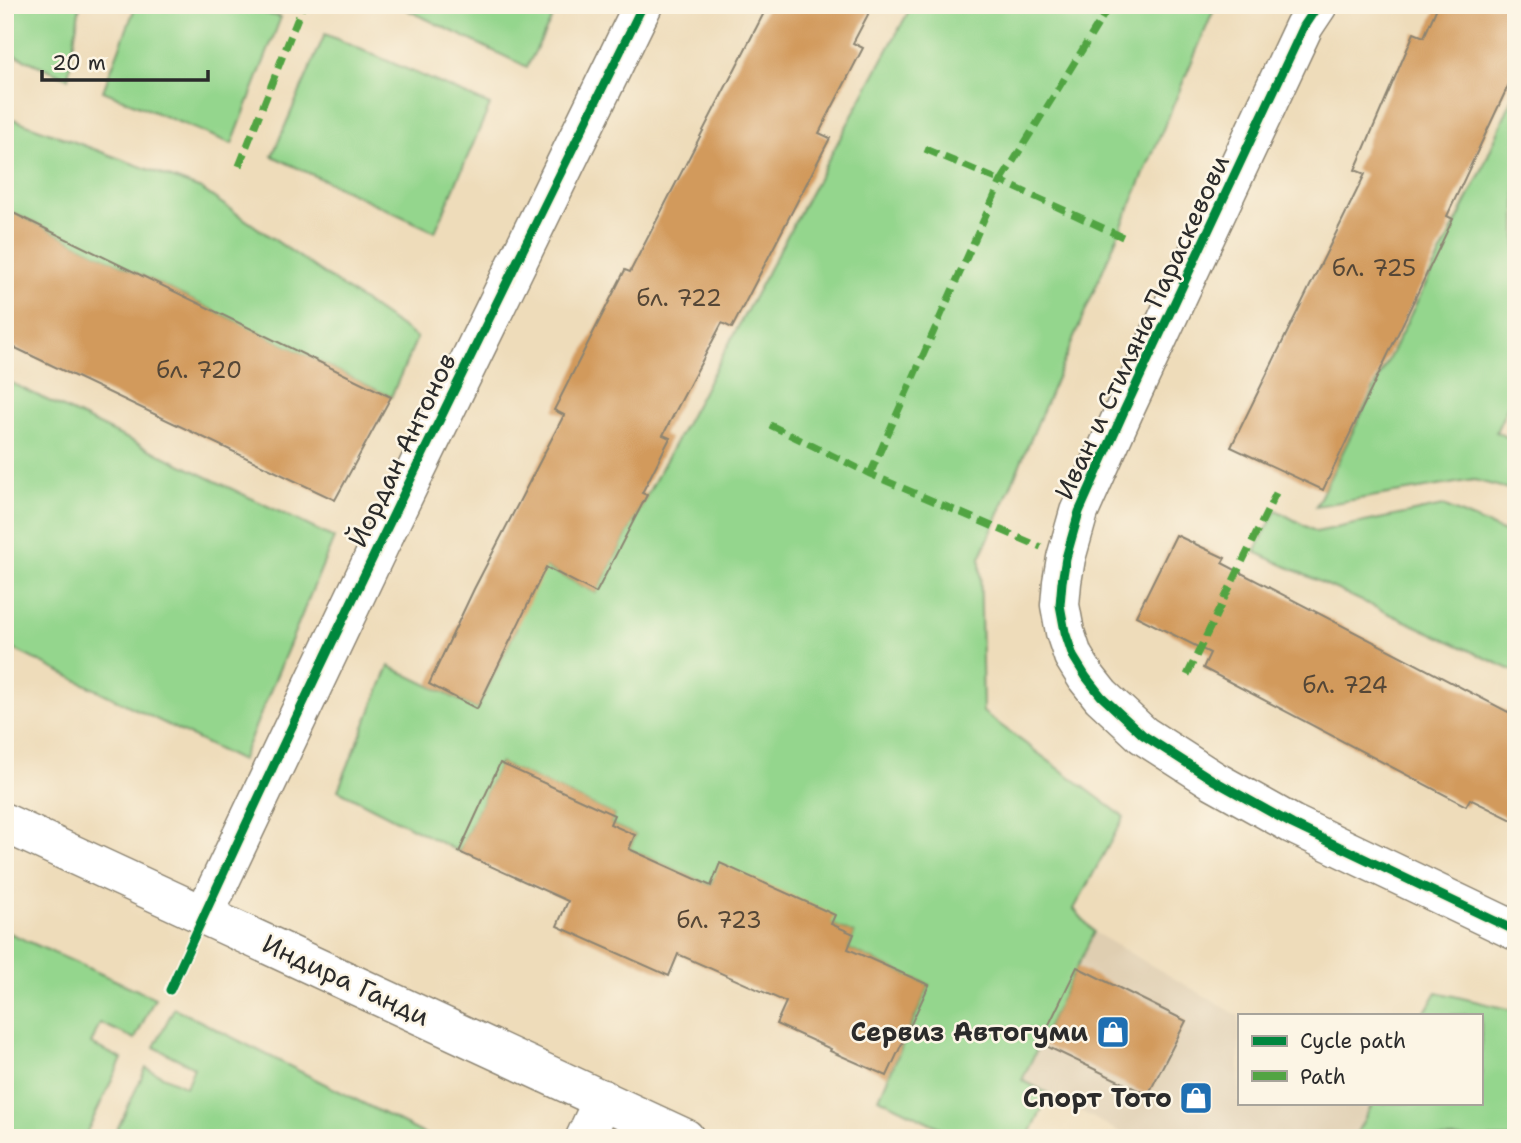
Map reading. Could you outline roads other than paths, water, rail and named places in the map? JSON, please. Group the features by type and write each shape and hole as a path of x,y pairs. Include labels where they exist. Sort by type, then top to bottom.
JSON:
{"street":[{"name":"Йордан Антонов","path":"204,915 380,544 643,5"},
{"name":"Иван и Стиляна Параскевови","path":"1318,5 1304,26 1079,512 1062,582 1060,606 1065,632 1073,656 1094,686 1121,716 1143,735 1213,780 1292,824 1516,931"},
{"name":"Индира Ганди","path":"5,823 685,1138"},
{"path":"585,1138 604,1099"}],"place":[{"name":"Сервиз Автогуми","path":"1113,1032"},
{"name":"Спорт Тото","path":"1196,1098"}]}
